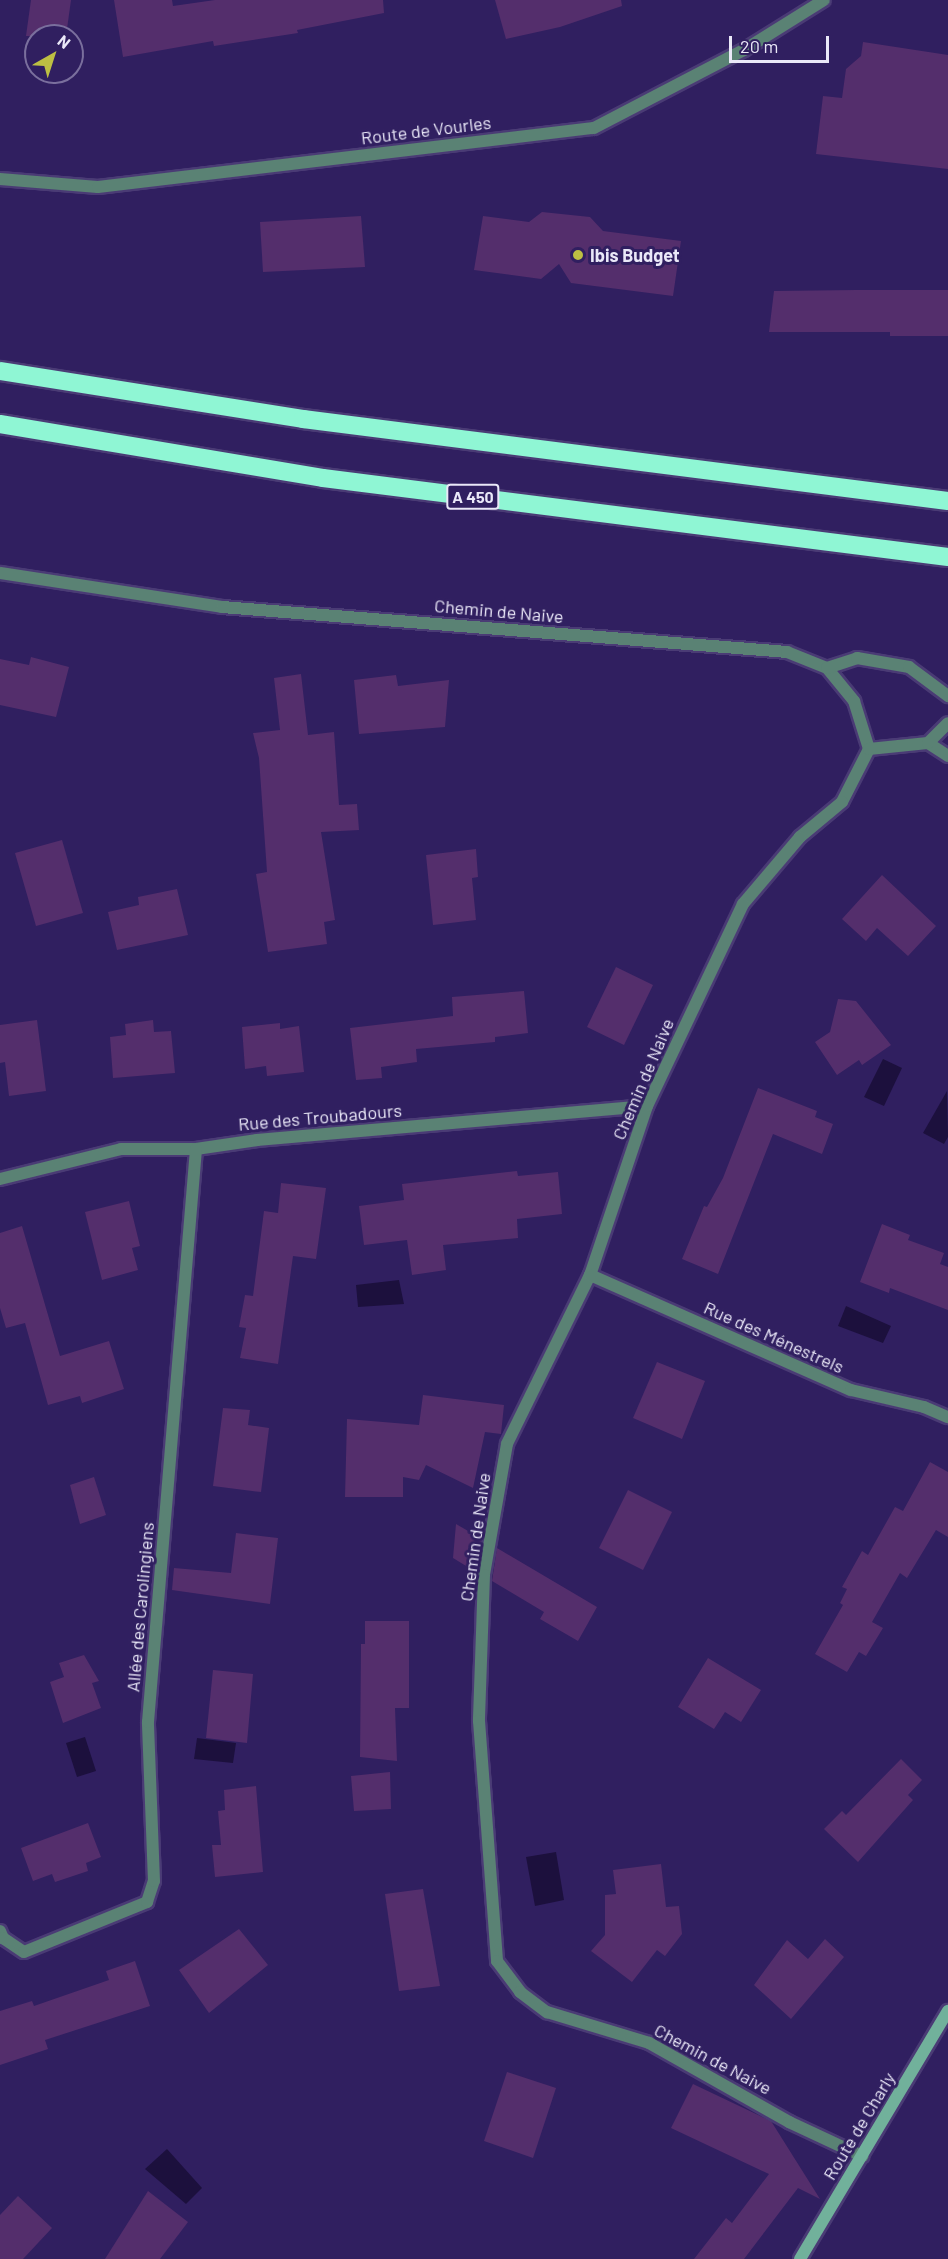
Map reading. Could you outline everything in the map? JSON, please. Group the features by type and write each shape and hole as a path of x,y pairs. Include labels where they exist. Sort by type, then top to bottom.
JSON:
{"highway":[{"path":"0,371 315,421 948,501"},
{"name":"A 450","path":"0,424 323,478 948,556"}],"main road":[{"name":"Route de Charly","path":"800,2259 948,2011"}],"street":[{"name":"Route de Vourles","path":"0,179 98,187 594,128 744,50 824,0"},
{"name":"Chemin de Naive","path":"0,573 222,607 787,652 827,668 854,701 869,749 842,802 800,837 743,904 647,1106 590,1275 507,1444 484,1575 479,1721 497,1961 520,1992 547,2012 649,2043 789,2122 862,2156"},
{"path":"827,668 857,658 909,667 948,696"},
{"path":"928,743 948,723"},
{"path":"869,749 928,743 948,756"},
{"name":"Rue des Troubadours","path":"0,1179 121,1149 196,1149 257,1140 647,1106"},
{"name":"Allée des Carolingiens","path":"0,1931 3,1938 24,1952 147,1902 154,1881 148,1722 196,1149"},
{"name":"Rue des Ménestrels","path":"590,1275 851,1390 924,1407 948,1417"}],"shaded area":[{"path":"883,1059 902,1068 884,1106 864,1097"},
{"path":"947,1091 948,1137 944,1144 923,1133"},
{"path":"399,1280 404,1304 358,1307 356,1285"},
{"path":"846,1306 891,1326 883,1343 838,1326"},
{"path":"85,1737 96,1771 77,1777 66,1743"},
{"path":"197,1738 236,1743 233,1763 194,1759"},
{"path":"556,1852 564,1900 535,1906 526,1857"},
{"path":"167,2149 202,2188 186,2204 145,2169"}],"building":[{"path":"31,0 71,0 68,24 28,24"},
{"path":"114,0 172,0 173,6 215,0 383,0 384,13 297,30 298,33 214,46 213,41 123,57"},
{"path":"495,0 621,0 622,6 560,27 506,39"},
{"path":"863,42 948,55 948,169 816,154 823,96 842,98 846,69 861,56"},
{"name":"Ibis Budget","path":"542,212 590,217 603,231 681,241 673,296 571,283 559,264 541,279 474,270 483,216 529,222"},
{"path":"361,216 365,267 263,272 260,222"},
{"path":"948,290 948,336 890,336 890,332 769,332 774,291"},
{"path":"31,657 69,667 56,717 0,705 0,659 29,665"},
{"path":"301,674 308,735 334,732 339,805 357,804 359,830 321,832 335,920 324,922 327,944 268,952 256,874 267,872 259,758 253,733 280,730 274,678"},
{"path":"396,675 398,686 449,680 445,727 359,734 354,680"},
{"path":"62,840 83,913 36,926 15,853"},
{"path":"476,849 478,877 472,878 476,920 433,925 426,855"},
{"path":"882,875 936,926 908,956 877,928 866,941 842,919"},
{"path":"177,889 188,935 117,950 108,912 139,905 138,897"},
{"path":"616,967 653,985 624,1045 587,1027"},
{"path":"524,991 528,1033 495,1037 495,1042 416,1049 417,1062 381,1067 382,1078 356,1080 350,1028 453,1016 452,997"},
{"path":"838,999 856,1001 891,1045 862,1065 859,1060 837,1075 815,1042 830,1032"},
{"path":"37,1020 46,1091 9,1096 5,1062 0,1063 0,1025"},
{"path":"153,1020 154,1032 171,1031 175,1073 113,1078 110,1037 126,1035 125,1024"},
{"path":"280,1023 280,1029 299,1026 304,1072 267,1076 266,1066 245,1069 242,1027"},
{"path":"758,1088 817,1111 815,1117 833,1124 822,1154 773,1134 718,1274 682,1259 704,1206 707,1207 723,1178"},
{"path":"517,1171 518,1176 558,1172 562,1214 517,1219 518,1238 443,1245 446,1270 412,1275 407,1240 364,1245 359,1206 404,1200 402,1184"},
{"path":"281,1183 326,1188 316,1259 293,1256 278,1364 240,1358 246,1328 239,1327 245,1295 253,1296 264,1211 278,1213"},
{"path":"129,1201 140,1246 132,1248 138,1270 102,1280 85,1212"},
{"path":"882,1224 910,1235 908,1240 944,1253 940,1264 948,1267 948,1310 890,1288 889,1293 860,1282"},
{"path":"22,1226 60,1356 109,1341 124,1389 82,1403 80,1396 48,1405 25,1323 6,1328 0,1308 0,1233"},
{"path":"657,1362 705,1381 682,1439 633,1418"},
{"path":"423,1395 504,1405 501,1434 485,1432 473,1488 426,1465 419,1480 403,1477 403,1497 345,1497 347,1419 419,1425"},
{"path":"223,1408 250,1410 248,1425 269,1428 261,1492 213,1486"},
{"path":"930,1462 948,1472 948,1537 936,1530 907,1578 900,1573 872,1622 883,1628 866,1656 859,1652 847,1672 815,1654 843,1605 840,1603 847,1589 842,1587 862,1551 868,1555 895,1507 903,1511"},
{"path":"94,1477 106,1515 80,1524 70,1485"},
{"path":"628,1490 672,1512 643,1570 599,1548"},
{"path":"456,1524 482,1539 476,1572 453,1558"},
{"path":"236,1533 278,1538 270,1604 172,1590 174,1568 231,1573"},
{"path":"497,1548 597,1607 578,1641 540,1619 544,1612 492,1581"},
{"path":"365,1621 409,1621 409,1708 395,1708 397,1761 360,1757 361,1644 365,1644"},
{"path":"84,1655 99,1681 92,1683 101,1708 63,1723 50,1682 64,1677 59,1663"},
{"path":"708,1658 761,1690 741,1722 725,1712 714,1729 678,1707"},
{"path":"213,1670 253,1674 247,1743 206,1738"},
{"path":"901,1759 922,1780 908,1795 913,1800 858,1862 824,1829 842,1811 846,1815"},
{"path":"390,1772 391,1809 354,1811 351,1776"},
{"path":"256,1786 263,1872 215,1877 212,1845 221,1845 218,1811 225,1810 224,1790"},
{"path":"88,1823 101,1857 86,1863 88,1871 55,1882 52,1874 33,1881 21,1848"},
{"path":"661,1864 666,1907 679,1906 682,1934 665,1956 657,1950 632,1982 591,1951 605,1935 605,1895 616,1894 613,1870"},
{"path":"423,1889 440,1986 399,1991 385,1894"},
{"path":"239,1929 268,1965 209,2013 179,1970"},
{"path":"825,1939 844,1957 791,2019 754,1985 787,1940 808,1959"},
{"path":"135,1961 150,2006 45,2040 48,2049 0,2065 0,2011 32,2001 34,2006 109,1980 106,1971"},
{"path":"507,2072 556,2088 533,2158 484,2141"},
{"path":"693,2084 771,2121 820,2199 798,2188 744,2259 694,2259 726,2218 732,2223 769,2174 671,2128"},
{"path":"148,2191 188,2222 160,2259 105,2259"},
{"path":"18,2196 52,2228 23,2259 0,2259 0,2215"}],"place":[{"name":"Ibis Budget","path":"578,255"}]}
